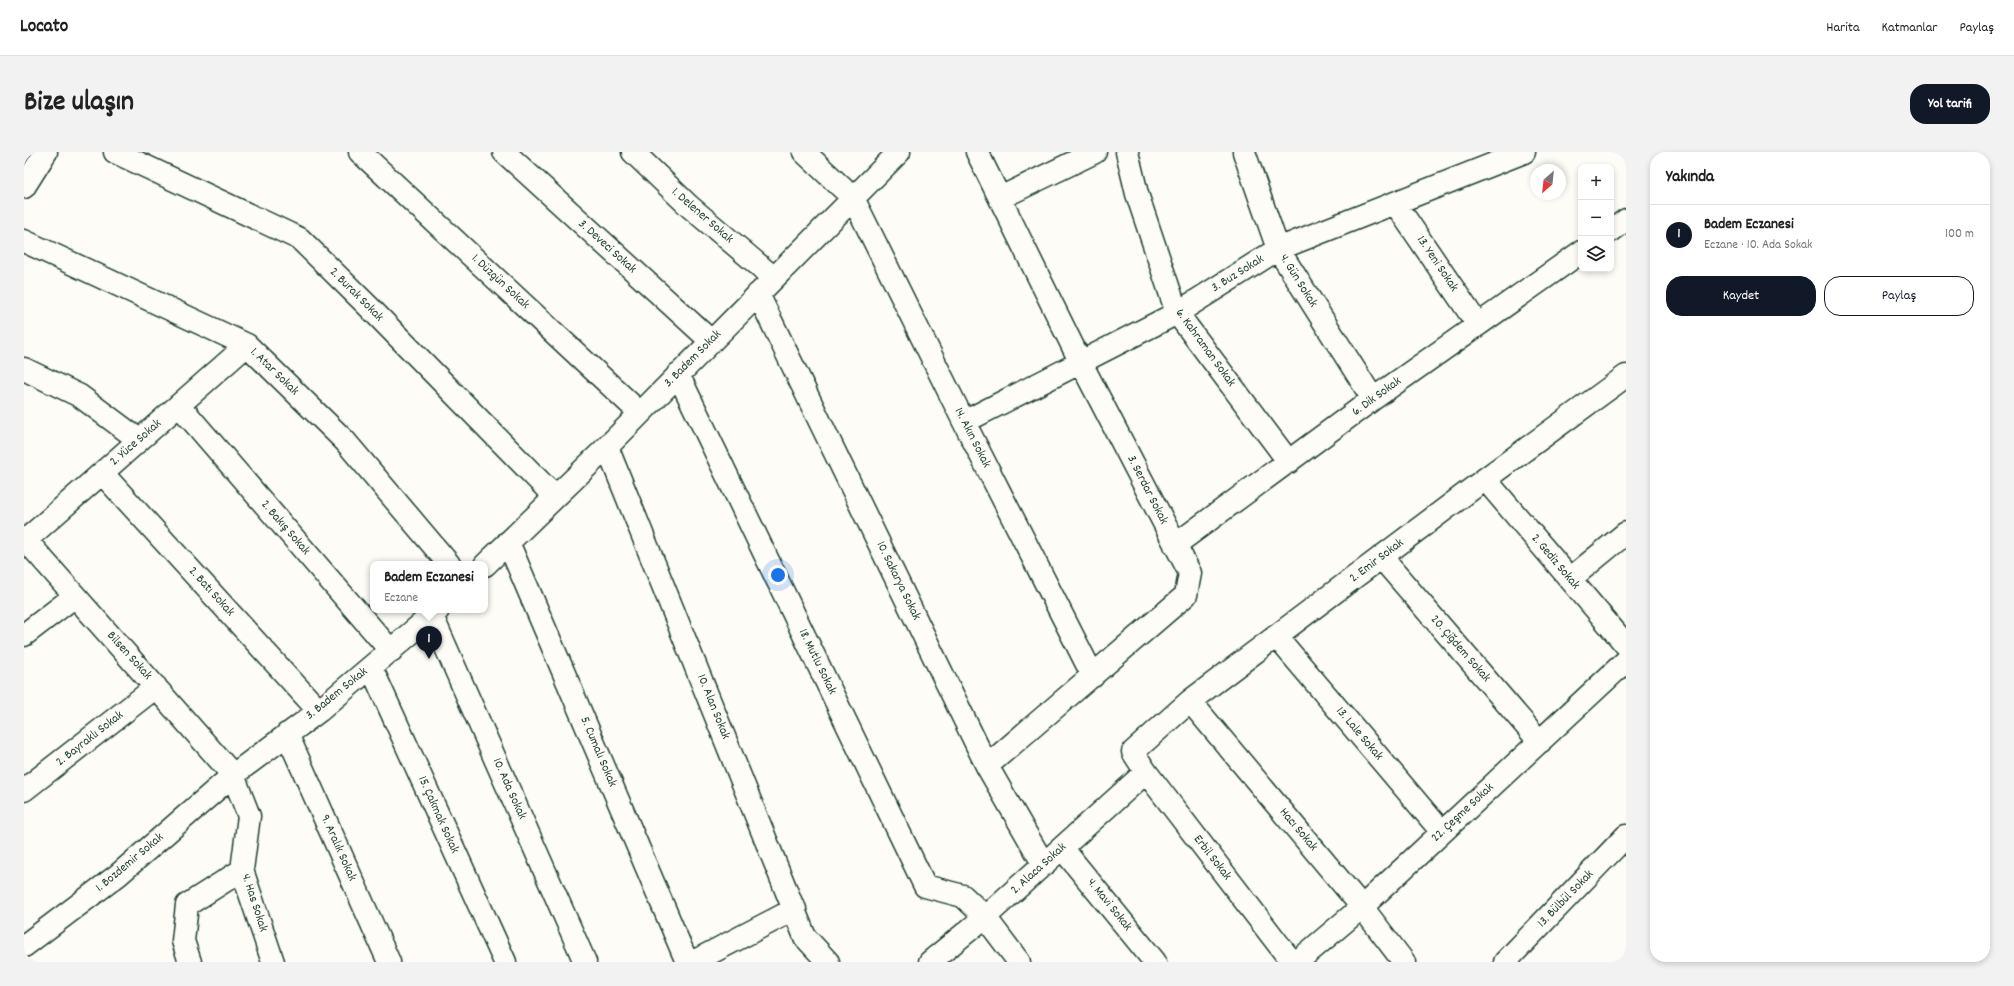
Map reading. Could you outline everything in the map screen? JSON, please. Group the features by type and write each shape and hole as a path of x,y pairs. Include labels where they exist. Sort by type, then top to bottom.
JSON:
{"street":[{"path":"24,187 46,152"},
{"name":"2. Burak Sokak","path":"115,152 300,240 370,308 554,497"},
{"name":"1. Düzgün Sokak","path":"360,152 640,412"},
{"name":"3. Deveci Sokak","path":"504,152 711,341"},
{"name":"1. Delener Sokak","path":"633,152 689,206 774,278"},
{"path":"804,152 853,198"},
{"name":"3. Badem Sokak","path":"488,562 606,447 898,152"},
{"name":"3. Serdar Sokak","path":"977,152 1081,363 1190,572 1186,596 988,766"},
{"path":"1000,198 1095,152"},
{"name":"6. Kahraman Sokak","path":"1127,152 1137,194 1177,313 1290,462"},
{"name":"4. Gün Sokak","path":"1245,152 1278,249 1373,399"},
{"name":"3. Buz Sokak","path":"964,422 1177,313 1278,249 1524,152"},
{"name":"14. Akın Sokak","path":"853,198 964,422 1093,676"},
{"name":"13. Yeni Sokak","path":"1395,203 1478,325"},
{"path":"1614,229 1626,220"},
{"name":"1. Atar Sokak","path":"24,241 247,345 345,441 446,561"},
{"name":"6. Dik Sokak","path":"1175,545 1290,462 1373,399 1578,254"},
{"name":"10. Sakarya Sokak","path":"758,294 988,766 1044,865"},
{"name":"2. Yüce Sokak","path":"25,539 247,345"},
{"path":"24,369 80,396 139,440"},
{"name":"18. Mutlu Sokak","path":"678,374 925,886 963,896 985,917 1019,962"},
{"name":"2. Emir Sokak","path":"1133,752 1190,701 1485,479 1626,376"},
{"name":"2. Bakış Sokak","path":"179,405 391,651"},
{"name":"10. Alan Sokak","path":"606,447 795,909 805,937 828,962"},
{"name":"2. Batı Sokak","path":"102,473 319,710"},
{"name":"2. Gediz Sokak","path":"1485,479 1626,645"},
{"path":"1570,579 1626,533"},
{"name":"Bilsen Sokak","path":"25,539 233,775"},
{"name":"5. Cumalı Sokak","path":"508,542 687,962"},
{"name":"20. Çiğdem Sokak","path":"1381,557 1540,742"},
{"path":"24,635 75,596"},
{"name":"3. Badem Sokak","path":"233,775 319,710 435,613"},
{"name":"10. Ada Sokak","path":"435,613 586,962"},
{"name":"13. Lale Sokak","path":"1276,636 1442,832"},
{"name":"22. Çeşme Sokak","path":"1297,962 1362,907 1626,662"},
{"name":"15. Çakmak Sokak","path":"371,667 505,962"},
{"name":"2. Bayraklı Sokak","path":"24,790 156,687"},
{"name":"Hacı Sokak","path":"1190,701 1362,907 1404,962"},
{"name":"9. Aralık Sokak","path":"287,734 389,962"},
{"name":"Erbil Sokak","path":"1133,752 1146,772 1292,962"},
{"name":"2. Alaca Sokak","path":"930,962 985,917 1146,772"},
{"name":"4. Has Sokak","path":"233,775 249,816 242,870 273,962"},
{"name":"1. Bozdemir Sokak","path":"27,938 118,875 233,775"},
{"name":"13. Bülbül Sokak","path":"1505,962 1626,836"},
{"name":"4. Mavi Sokak","path":"1062,848 1155,962"},
{"path":"190,962 183,942 187,905 242,870"},
{"path":"693,962 795,909"}],"place":[{"name":"Badem Eczanesi","path":"429,659"}]}
